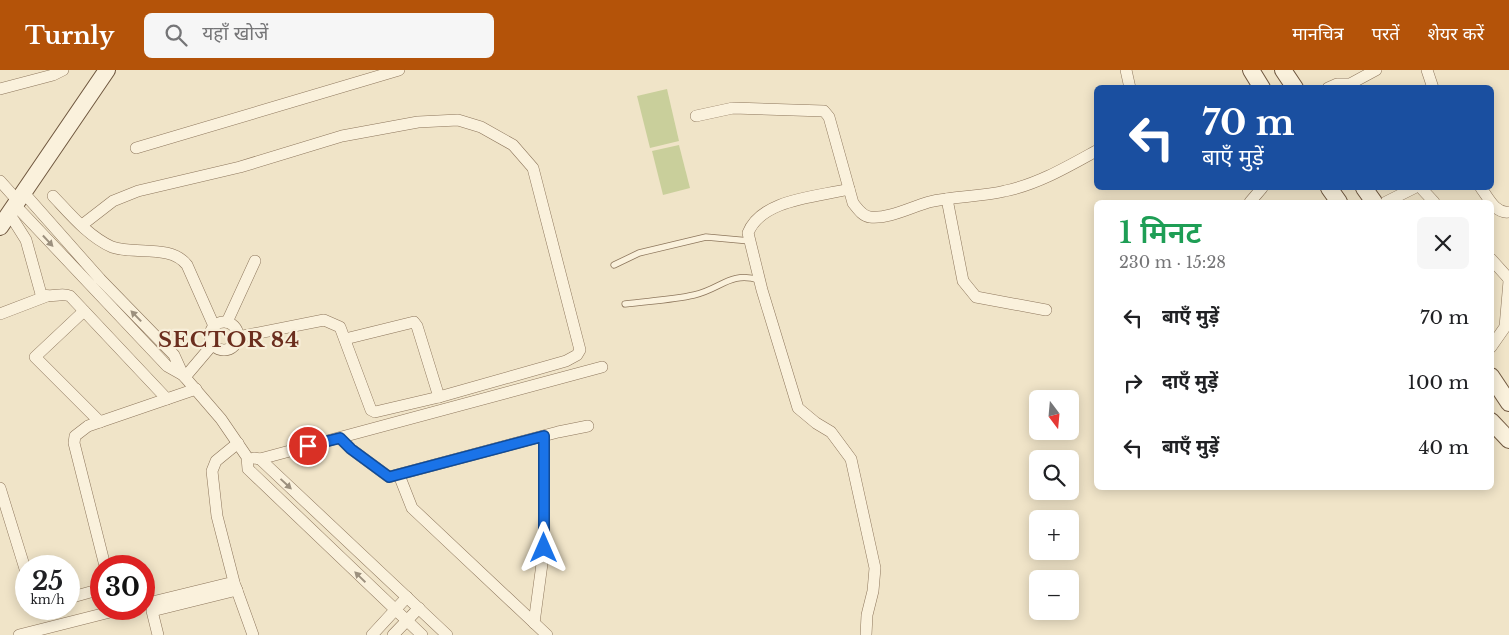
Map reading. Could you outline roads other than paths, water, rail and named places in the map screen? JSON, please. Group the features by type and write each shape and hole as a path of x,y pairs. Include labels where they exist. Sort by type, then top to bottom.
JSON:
{"street":[{"path":"0,89 53,75 63,70"},
{"path":"0,227 107,70"},
{"path":"136,148 390,75 399,70"},
{"path":"1126,70 1129,85"},
{"path":"1251,70 1260,85"},
{"path":"1283,70 1293,85"},
{"path":"1353,85 1376,70"},
{"path":"1427,70 1432,85"},
{"path":"696,116 733,108 824,111 829,117 853,203 861,213 869,217 883,216 947,199 1004,192 1028,185 1060,171 1094,152"},
{"path":"82,225 106,205 124,196 169,183 240,167 342,136 418,122 458,120 481,127 514,145 533,168 580,350 577,355 566,361 384,411 371,410 340,327 324,320 238,337"},
{"path":"0,181 16,202 96,284 167,366 184,376 196,389 248,457 248,469 422,635"},
{"path":"849,188 790,201 769,209 758,215 748,232 759,280 798,408 816,423 831,432 850,459 875,568 873,590 867,615 866,635"},
{"path":"1252,200 1260,190"},
{"path":"1390,200 1410,190"},
{"path":"1423,190 1432,200"},
{"path":"53,196 82,225 112,246 170,254 182,259 187,265 214,326"},
{"path":"947,199 963,281 969,290 976,297 1046,310"},
{"path":"16,202 96,284"},
{"path":"16,202 39,290 47,296"},
{"path":"1494,206 1500,212 1509,212"},
{"path":"227,322 237,330 238,337 231,348 225,350 213,344 210,332 214,326 227,322 255,261"},
{"path":"1494,262 1509,280 1505,327 1494,343"},
{"path":"0,314 47,296 67,294 168,399"},
{"path":"84,311 36,357 100,422"},
{"path":"345,339 414,322 417,326 439,397"},
{"path":"184,376 213,344"},
{"path":"248,457 260,459 602,367"},
{"path":"1494,380 1509,403"},
{"path":"102,555 74,443 75,436 80,431 100,422 196,389"},
{"path":"1494,424 1509,440"},
{"path":"340,438 351,449 389,477 588,426"},
{"path":"534,623 544,548 544,436"},
{"path":"238,443 216,461 212,471 217,516 235,586 253,635"},
{"path":"260,459 447,635"},
{"path":"399,475 412,508 547,635"},
{"path":"0,488 21,555"},
{"path":"155,602 235,586"},
{"path":"158,635 152,611 235,586"},
{"path":"372,635 407,597"},
{"path":"393,635 419,608"},
{"path":"19,635 90,617"}],"lane":[{"path":"614,265 638,252 706,237 750,241"},
{"path":"625,304 695,295 713,289 737,277 746,276 759,280"}],"district":[{"name":"SECTOR 84","path":"229,340"}]}
